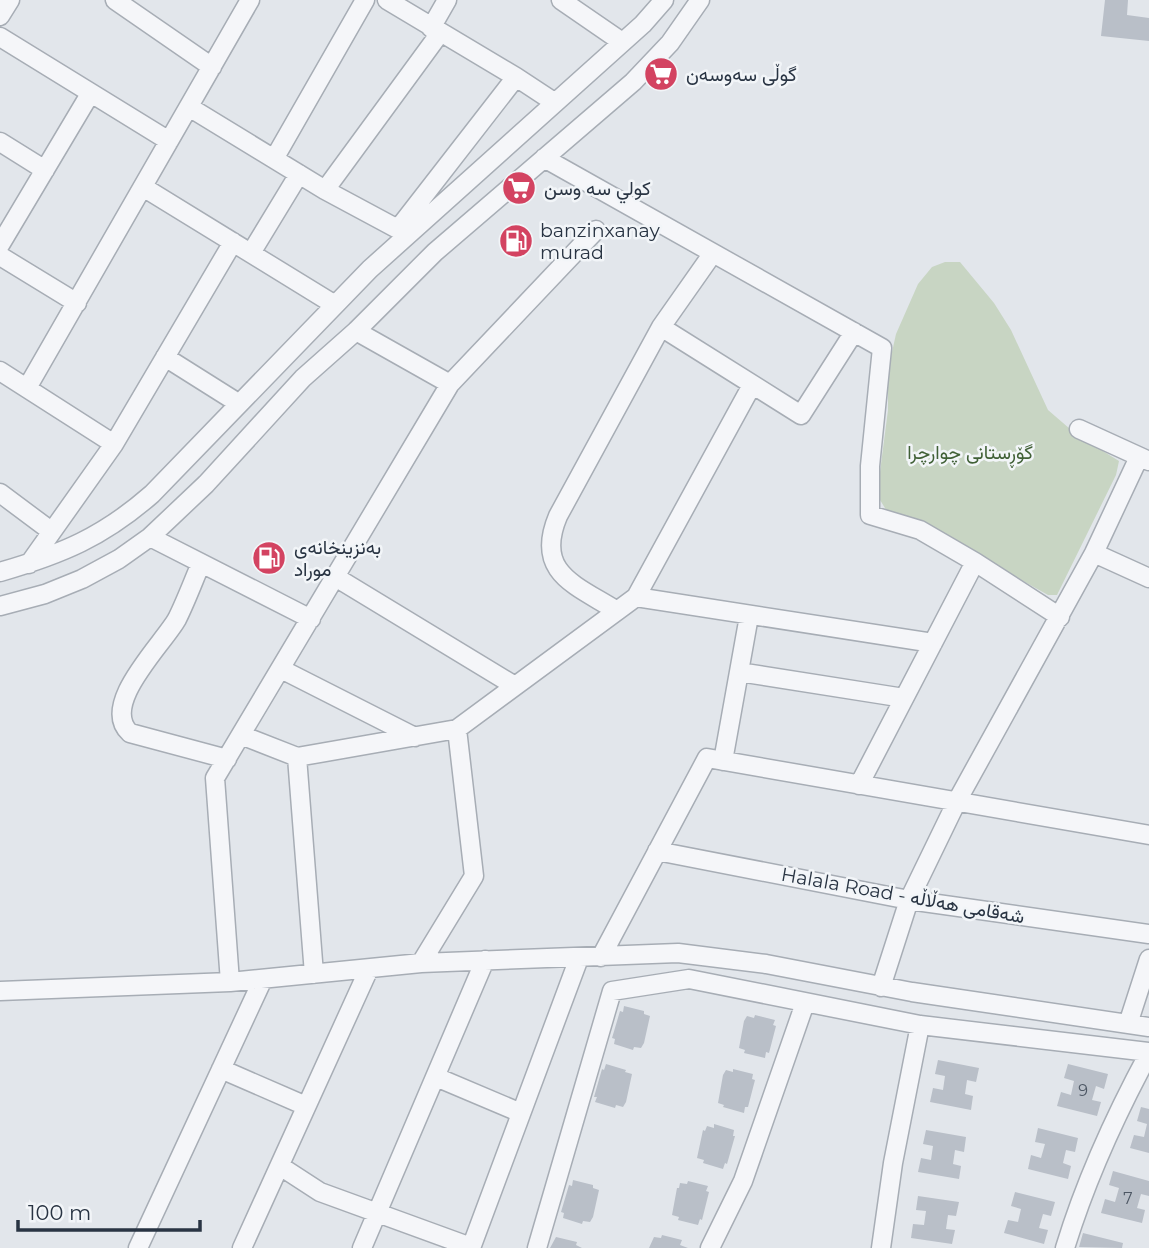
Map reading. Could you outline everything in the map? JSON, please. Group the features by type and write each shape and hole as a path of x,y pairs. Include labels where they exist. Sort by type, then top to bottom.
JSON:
{"street":[{"path":"0,16 10,0"},
{"path":"115,0 139,7 212,67"},
{"path":"27,388 250,0"},
{"path":"274,159 365,0"},
{"path":"387,0 554,102"},
{"path":"325,190 435,30 447,0"},
{"path":"402,231 643,24 664,0"},
{"path":"0,606 45,594 82,579 119,559 150,537 206,484 303,378 356,331 435,252 633,82 670,43 700,0"},
{"path":"569,2 622,42"},
{"path":"0,37 169,141"},
{"path":"0,572 75,547 127,516 152,494 335,305 402,231 516,77"},
{"path":"0,245 90,94"},
{"path":"189,107 325,190 402,231"},
{"path":"0,142 45,170"},
{"path":"544,158 882,348 870,466 870,515 920,530 1059,617"},
{"path":"251,253 299,174"},
{"path":"143,187 335,305"},
{"path":"230,982 215,778 337,578 450,384 596,230"},
{"path":"29,564 114,444 233,242"},
{"path":"617,611 567,579 556,568 550,551 551,532 660,327 713,253"},
{"path":"0,256 76,303"},
{"path":"660,327 801,415 854,332"},
{"path":"356,331 450,384"},
{"path":"165,357 238,403"},
{"path":"279,360 303,378"},
{"path":"0,371 114,444"},
{"path":"241,735 297,757 457,729 636,597 752,386"},
{"path":"881,987 909,900 957,801 1144,459 1079,429"},
{"path":"0,493 51,531"},
{"path":"150,537 312,619"},
{"path":"1094,553 1149,579"},
{"path":"859,785 975,562"},
{"path":"201,563 177,619 132,681 121,717 124,728 130,733 227,759"},
{"path":"337,578 515,686"},
{"path":"636,597 933,643"},
{"path":"723,761 749,616"},
{"path":"281,669 415,737"},
{"path":"739,672 904,698"},
{"path":"421,964 474,876 457,729"},
{"path":"297,757 314,974"},
{"path":"601,957 707,758 1149,835"},
{"name":"Halala Road - شەقامی هەڵاڵە","path":"657,851 909,900 1149,934"},
{"path":"0,991 230,982 421,964 678,953 766,964 881,987 1149,1027"},
{"path":"280,1166 320,1192 471,1247 579,958"},
{"path":"362,1248 485,960"},
{"path":"1128,1024 1149,960"},
{"path":"242,1248 368,971"},
{"path":"138,1248 263,979"},
{"path":"537,1248 612,991 690,979 919,1025 1149,1053 1102,1146 1065,1248"},
{"path":"710,1248 743,1181 805,1003"},
{"path":"881,1248 893,1163 919,1025"},
{"path":"221,1069 306,1107"},
{"path":"436,1077 522,1113"}],"green space":[{"name":"گۆڕستانی چوارچرا","path":"945,262 960,262 994,303 1011,330 1048,410 1077,435 1119,461 1116,475 1057,595 1048,595 945,537 888,513 877,495 888,410 888,370 896,334 918,284 932,267"}],"building":[{"path":"1105,0 1128,0 1127,15 1149,18 1149,41 1101,36"},
{"path":"624,1006 644,1011 644,1014 650,1016 641,1048 634,1047 633,1050 614,1044 615,1039 612,1038"},
{"path":"755,1015 775,1020 769,1053 766,1052 765,1058 744,1053 745,1050 739,1048 744,1021 747,1016 754,1018"},
{"path":"938,1060 979,1068 976,1082 967,1080 965,1094 973,1096 971,1110 930,1102 933,1088 943,1090 945,1076 935,1074"},
{"path":"606,1064 632,1074 623,1107 616,1105 615,1108 595,1102 602,1069 604,1070"},
{"path":"1068,1064 1108,1074 1104,1089 1096,1086 1092,1100 1101,1102 1097,1116 1057,1106 1061,1092 1071,1095 1074,1081 1064,1078"},
{"path":"733,1069 753,1074 752,1079 755,1080 744,1113 718,1103 723,1075 726,1070 733,1072"},
{"path":"1141,1107 1149,1109 1149,1153 1130,1148 1134,1135 1144,1137 1147,1124 1137,1121"},
{"path":"714,1124 734,1130 735,1136 723,1169 703,1163 704,1160 697,1158 703,1130 705,1131 707,1126 714,1128"},
{"path":"1038,1128 1078,1138 1075,1152 1066,1150 1063,1163 1071,1166 1068,1179 1028,1169 1031,1155 1041,1158 1045,1144 1035,1142"},
{"path":"926,1130 966,1137 964,1152 955,1150 953,1164 961,1166 959,1179 918,1172 921,1158 931,1160 933,1146 923,1144"},
{"path":"1113,1171 1149,1181 1149,1196 1141,1194 1137,1208 1145,1210 1142,1223 1101,1213 1105,1199 1115,1202 1119,1188 1109,1185"},
{"path":"573,1180 593,1185 593,1188 599,1190 590,1222 583,1221 582,1224 563,1218 564,1213 561,1212"},
{"path":"688,1181 708,1186 702,1220 700,1219 698,1225 678,1220 679,1217 672,1215 677,1188 680,1183 687,1184"},
{"path":"1015,1192 1055,1202 1051,1216 1043,1214 1039,1228 1048,1230 1044,1244 1004,1233 1008,1220 1018,1222 1021,1209 1011,1206"},
{"path":"918,1196 959,1202 956,1216 948,1215 946,1229 955,1230 952,1244 911,1238 913,1224 924,1225 926,1211 916,1210"},
{"path":"1083,1233 1123,1243 1122,1248 1079,1247"},
{"path":"662,1235 682,1240 680,1245 688,1248 649,1248 654,1237 661,1238"},
{"path":"556,1237 577,1242 576,1245 582,1248 550,1248"}],"place":[{"name":"گوڵی سەوسەن","path":"661,74"},
{"name":"كولي سه وسن","path":"519,188"},
{"name":"banzinxanay murad","path":"516,241"},
{"name":"بەنزینخانەی موراد","path":"269,558"}]}
